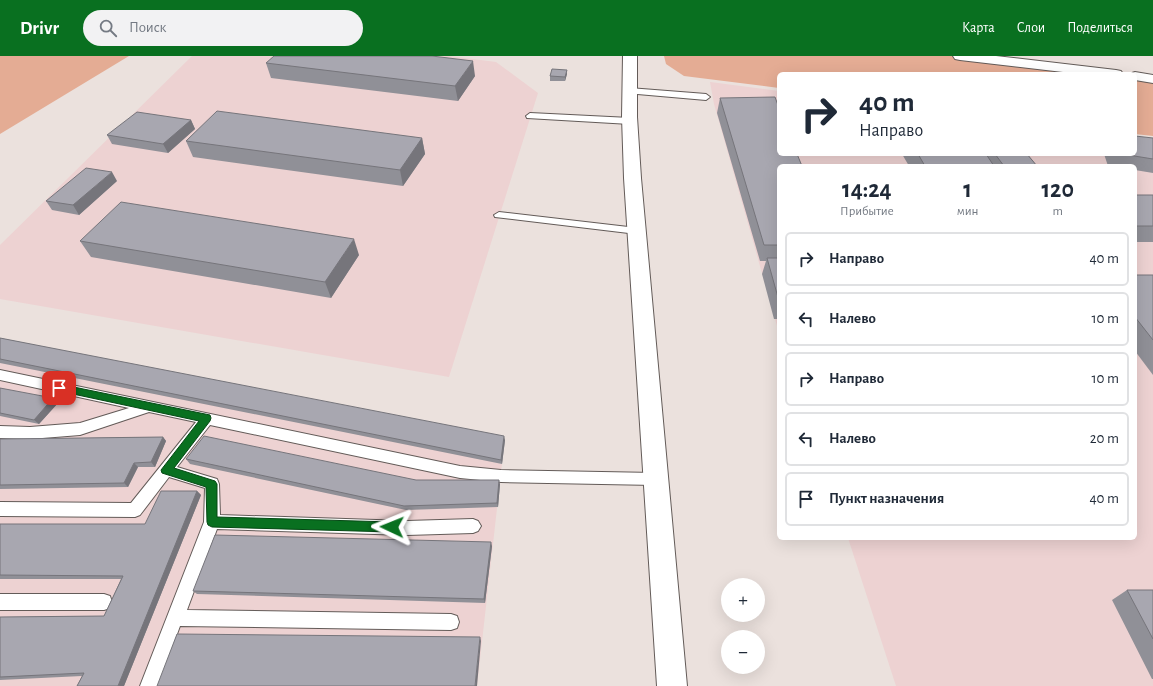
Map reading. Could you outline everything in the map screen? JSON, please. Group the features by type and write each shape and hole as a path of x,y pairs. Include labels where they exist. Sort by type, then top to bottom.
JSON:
{"street":[{"path":"630,56 630,121 637,231 672,686"},
{"path":"960,56 1099,72"},
{"path":"1137,76 1153,79"}],"lane":[{"path":"629,91 706,97"},
{"path":"530,116 630,121"},
{"path":"499,215 637,231"},
{"path":"0,375 460,472 501,476 655,479"},
{"path":"0,432 30,433 80,429 148,406"},
{"path":"0,509 135,510 207,418"},
{"path":"149,686 212,522 212,484 166,470"},
{"path":"212,522 407,528 473,526"},
{"path":"0,602 104,602"},
{"path":"175,618 451,622"}],"shaded area":[{"path":"0,56 129,56 0,134"},
{"path":"192,56 449,56 496,62 538,93 449,377 0,299 0,245"},
{"path":"664,56 964,56 1115,72 777,72 777,88 684,76 666,64"},
{"path":"1137,74 1153,76 1153,136 1137,134"},
{"path":"710,82 777,91 777,156 1137,156 1137,152 1153,139 1153,686 896,686 849,540 1137,540 1137,164 777,164 777,326 714,104"},
{"path":"0,342 502,464 477,686 0,686"}],"building":[{"path":"274,56 432,56 473,61 455,86 266,63"},
{"path":"552,69 567,70 565,77 550,76"},
{"path":"775,97 777,102 777,156 798,156 801,164 777,164 777,245 764,245 720,98"},
{"path":"217,111 422,138 400,170 186,141"},
{"path":"137,112 191,120 163,144 107,135"},
{"path":"1137,136 1153,138 1153,159 1134,156 1137,156"},
{"path":"919,156 987,156 993,164 924,164"},
{"path":"996,156 1029,156 1035,164 1002,164"},
{"path":"86,168 112,172 73,205 46,201"},
{"path":"1137,195 1153,195 1153,226 1137,226"},
{"path":"121,202 354,239 325,282 80,241"},
{"path":"767,258 777,258 777,294"},
{"path":"1137,275 1153,275 1153,340 1137,320"},
{"path":"0,338 504,436 501,460 0,359"},
{"path":"0,388 53,398 34,420 0,413"},
{"path":"204,436 416,480 499,480 497,503 404,506 186,459"},
{"path":"163,437 151,462 134,463 124,483 0,485 0,439"},
{"path":"161,491 197,491 118,686 77,686 84,673 0,677 0,617 104,616 123,576 0,575 0,524 145,524"},
{"path":"215,535 491,542 484,599 193,591"},
{"path":"1127,590 1153,590 1153,639"},
{"path":"177,634 480,637 475,686 157,686"}],"route":[{"path":"59,388 207,418 166,470 212,484 212,522 392,527"}]}
